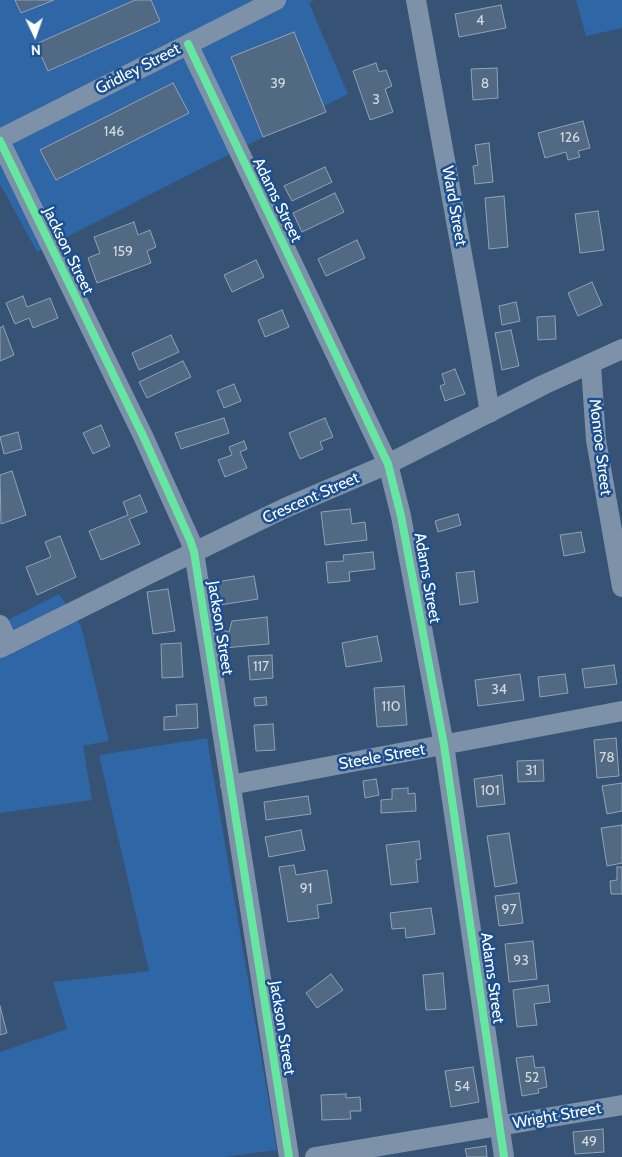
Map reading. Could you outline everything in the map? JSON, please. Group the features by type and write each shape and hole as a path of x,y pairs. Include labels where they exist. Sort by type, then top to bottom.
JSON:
{"street":[{"name":"Gridley Street","path":"0,140 276,0"},
{"name":"Ward Street","path":"416,0 490,413"},
{"name":"Adams Street","path":"188,44 388,464 401,516 444,745 504,1157"},
{"name":"Jackson Street","path":"0,140 144,438 194,552 289,1157"},
{"name":"Crescent Street","path":"4,646 285,508 388,464 543,385 622,349"},
{"name":"Monroe Street","path":"590,364 596,440 622,587"},
{"path":"0,625 4,646"},
{"name":"Steele Street","path":"230,785 622,712"},
{"name":"Wright Street","path":"315,1157 398,1150 500,1127 622,1105"}],"shaded area":[{"path":"0,0 314,0 309,3 348,94 37,252 0,184"},
{"path":"576,0 622,0 622,28 586,36"},
{"path":"59,594 81,626 109,741 83,746 92,800 0,813 0,624"},
{"path":"207,738 277,1150 225,1157 0,1157 0,1052 67,1029 53,982 149,971 99,755"}],"building":[{"path":"15,0 54,0 21,13"},
{"path":"135,0 151,0 160,21 48,71 36,44"},
{"path":"501,5 506,28 459,37 455,14"},
{"path":"294,32 326,112 263,137 231,57"},
{"path":"376,63 379,72 386,70 392,86 385,89 393,112 370,120 353,71"},
{"path":"497,68 498,98 473,100 471,69"},
{"path":"173,83 189,113 56,180 40,150"},
{"path":"583,121 590,148 578,151 580,157 568,160 566,152 545,158 538,133"},
{"path":"489,143 493,182 475,184 473,166 478,165 475,145"},
{"path":"325,167 332,182 292,201 284,186"},
{"path":"335,193 344,212 302,232 293,213"},
{"path":"504,196 508,247 489,249 485,198"},
{"path":"598,211 604,250 580,253 575,214"},
{"path":"134,222 138,235 150,230 156,247 147,251 151,263 97,283 88,258 100,253 94,237"},
{"path":"357,240 365,258 326,276 318,259"},
{"path":"256,260 264,277 232,292 224,275"},
{"path":"592,282 602,305 578,316 568,293"},
{"path":"23,296 27,307 50,298 58,318 33,328 29,318 15,324 6,303"},
{"path":"516,302 520,321 502,325 499,306"},
{"path":"282,310 289,327 265,337 258,320"},
{"path":"555,316 556,339 538,340 537,317"},
{"path":"3,326 14,355 0,361 0,328"},
{"path":"511,330 519,366 502,370 495,333"},
{"path":"171,335 179,352 139,370 132,353"},
{"path":"183,361 191,377 147,398 139,382"},
{"path":"455,369 465,394 445,401 440,386 445,384 442,374"},
{"path":"234,384 241,401 224,408 217,391"},
{"path":"224,418 229,433 181,449 175,433"},
{"path":"325,418 333,437 320,442 323,449 300,459 289,433"},
{"path":"101,425 110,446 93,454 83,433"},
{"path":"18,432 22,449 4,454 0,437"},
{"path":"244,441 247,449 240,452 247,468 225,477 218,460 232,455 229,447"},
{"path":"12,471 26,515 1,524 0,475"},
{"path":"140,495 147,512 129,519 140,544 101,560 89,531 128,515 123,502"},
{"path":"350,509 352,524 365,522 367,540 325,545 321,512"},
{"path":"458,514 461,525 438,532 435,521"},
{"path":"581,532 585,552 564,556 560,535"},
{"path":"60,536 76,577 37,595 26,567 51,557 45,542"},
{"path":"373,552 375,569 349,572 350,581 328,583 326,562 344,561 343,555"},
{"path":"474,571 478,602 460,605 456,573"},
{"path":"254,576 258,599 220,605 216,582"},
{"path":"168,589 175,631 153,634 147,592"},
{"path":"267,617 269,644 223,648 222,630 229,632 232,621"},
{"path":"377,636 382,661 346,667 342,643"},
{"path":"181,643 183,677 162,678 161,644"},
{"path":"272,655 273,678 250,680 248,656"},
{"path":"614,665 617,684 585,688 582,669"},
{"path":"520,674 524,700 478,706 475,680"},
{"path":"565,674 568,693 540,697 538,677"},
{"path":"404,686 407,725 377,727 374,688"},
{"path":"266,697 267,705 255,706 254,698"},
{"path":"197,704 198,728 164,730 164,717 177,716 176,705"},
{"path":"273,724 275,750 256,751 254,725"},
{"path":"616,738 619,776 597,778 594,740"},
{"path":"543,760 544,781 518,782 517,761"},
{"path":"502,775 505,804 477,807 474,779"},
{"path":"376,779 379,795 365,798 363,781"},
{"path":"622,783 622,811 607,814 602,786"},
{"path":"408,788 408,794 415,793 416,811 381,813 381,800 392,799 392,789"},
{"path":"308,796 311,814 266,820 264,802"},
{"path":"622,825 622,863 607,866 601,828"},
{"path":"301,830 305,850 269,857 265,837"},
{"path":"509,833 517,883 495,887 487,836"},
{"path":"419,841 421,859 416,860 418,882 391,885 386,845"},
{"path":"294,865 296,875 327,870 332,903 317,905 319,918 288,922 279,867"},
{"path":"617,867 622,867 622,894 611,894 610,881 617,880"},
{"path":"519,893 523,923 499,926 495,896"},
{"path":"431,908 435,934 406,938 405,928 392,929 390,913"},
{"path":"533,941 537,979 509,982 505,944"},
{"path":"443,973 446,1009 426,1010 423,975"},
{"path":"331,974 343,990 317,1008 306,993"},
{"path":"548,985 550,1002 534,1004 537,1025 517,1027 513,990"},
{"path":"0,1006 7,1033 0,1035"},
{"path":"533,1056 535,1068 544,1067 547,1087 538,1089 539,1093 522,1096 516,1058"},
{"path":"473,1067 479,1102 451,1107 445,1071"},
{"path":"346,1094 346,1098 360,1097 361,1111 350,1111 351,1119 322,1120 321,1095"},
{"path":"603,1129 604,1152 575,1154 573,1132"},
{"path":"486,1146 487,1157 467,1157 465,1149"}],"cycle path":[{"path":"188,44 388,464 401,516 444,745 504,1157"},
{"path":"0,141 144,438 194,552 289,1157"}]}
